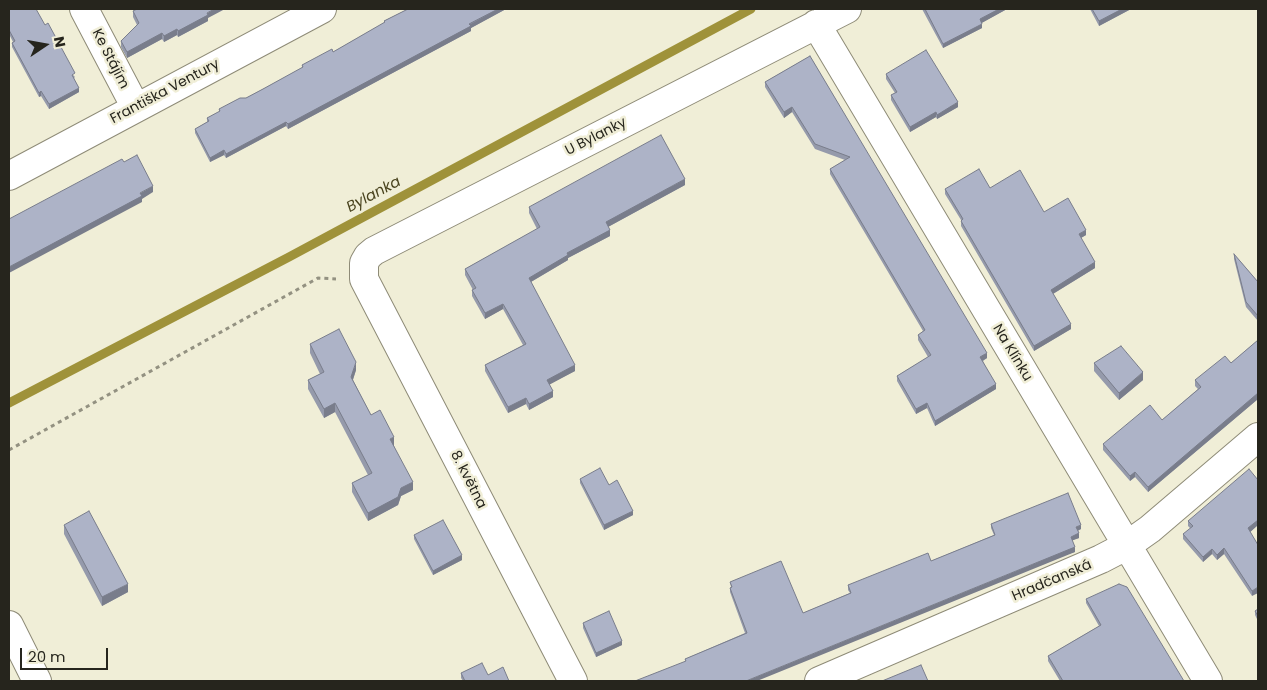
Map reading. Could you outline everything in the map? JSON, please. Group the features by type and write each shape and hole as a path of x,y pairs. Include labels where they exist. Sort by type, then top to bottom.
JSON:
{"street":[{"name":"Ke Stájím","path":"84,9 136,108"},
{"name":"Františka Ventury","path":"9,176 322,9"},
{"name":"U Bylanky","path":"364,278 364,263 374,251 847,9"},
{"name":"Na Klínku","path":"816,24 1208,681"},
{"name":"8. května","path":"364,278 573,681"},
{"name":"Hradčanská","path":"819,681 1101,559 1126,546 1150,529 1258,437"},
{"path":"9,625 37,681"}],"path":[{"path":"9,450 318,278 364,278"}],"building":[{"path":"9,9 36,9 45,25 48,23 75,73 72,75 79,88 49,104 41,91 39,93 12,43 15,41 9,30"},
{"path":"137,9 214,9 207,13 208,15 178,31 177,29 164,36 162,33 127,52 121,41 139,23 133,11"},
{"path":"408,9 498,9 469,24 471,26 288,124 286,122 226,154 224,150 210,158 195,129 209,121 207,118 220,111 219,109 263,89 332,49 333,52 384,21"},
{"path":"925,9 999,9 980,19 982,24 943,44"},
{"path":"1092,9 1122,9 1099,21"},
{"path":"926,50 958,102 937,115 936,112 910,127 891,95 897,92 886,74"},
{"path":"810,56 987,353 980,357 996,384 935,421 927,403 916,409 897,376 931,355 918,335 925,330 830,169 850,157 815,144 792,107 784,112 765,82"},
{"path":"661,135 685,179 606,222 610,230 567,253 568,255 529,278 575,365 547,380 553,391 529,404 526,398 508,407 485,365 526,344 503,304 485,313 472,290 476,288 465,269 540,227 529,207"},
{"path":"137,155 153,186 140,193 142,196 9,267 9,219 122,159 124,162"},
{"path":"979,169 990,188 1020,170 1044,212 1068,198 1086,230 1079,234 1095,262 1051,290 1071,324 1034,346 961,221 963,219 945,189"},
{"path":"1234,254 1258,282 1258,316 1246,302"},
{"path":"339,329 356,362 351,377 371,415 380,410 394,437 390,439 413,482 401,488 398,497 368,513 352,483 372,473 335,403 324,409 308,380 324,372 310,344"},
{"path":"1258,340 1258,393 1148,487 1135,472 1130,476 1103,444 1150,405 1162,420 1201,387 1195,380 1225,356 1231,363"},
{"path":"1121,346 1143,372 1119,393 1094,363"},
{"path":"600,468 609,485 617,480 633,511 604,525 580,479"},
{"path":"1249,469 1258,480 1258,520 1248,528 1258,545 1258,587 1252,591 1224,548 1217,555 1212,549 1203,557 1183,534 1193,526 1188,521"},
{"path":"1068,493 1081,525 1076,527 1079,533 1071,537 1075,547 746,681 635,681 686,661 685,659 747,633 730,588 732,587 730,582 781,561 803,613 851,593 848,585 928,553 931,561 995,535 991,524"},
{"path":"89,511 128,584 102,597 64,525"},
{"path":"443,520 462,555 433,571 414,535"},
{"path":"1119,584 1127,587 1184,681 1063,681 1048,656 1101,625 1086,599"},
{"path":"609,611 622,641 596,653 583,623"},
{"path":"482,663 488,675 503,667 509,681 465,681 461,673"},
{"path":"921,665 928,681 882,681"}],"waterway":[{"name":"Bylanka","path":"9,403 289,257 751,9"}]}
